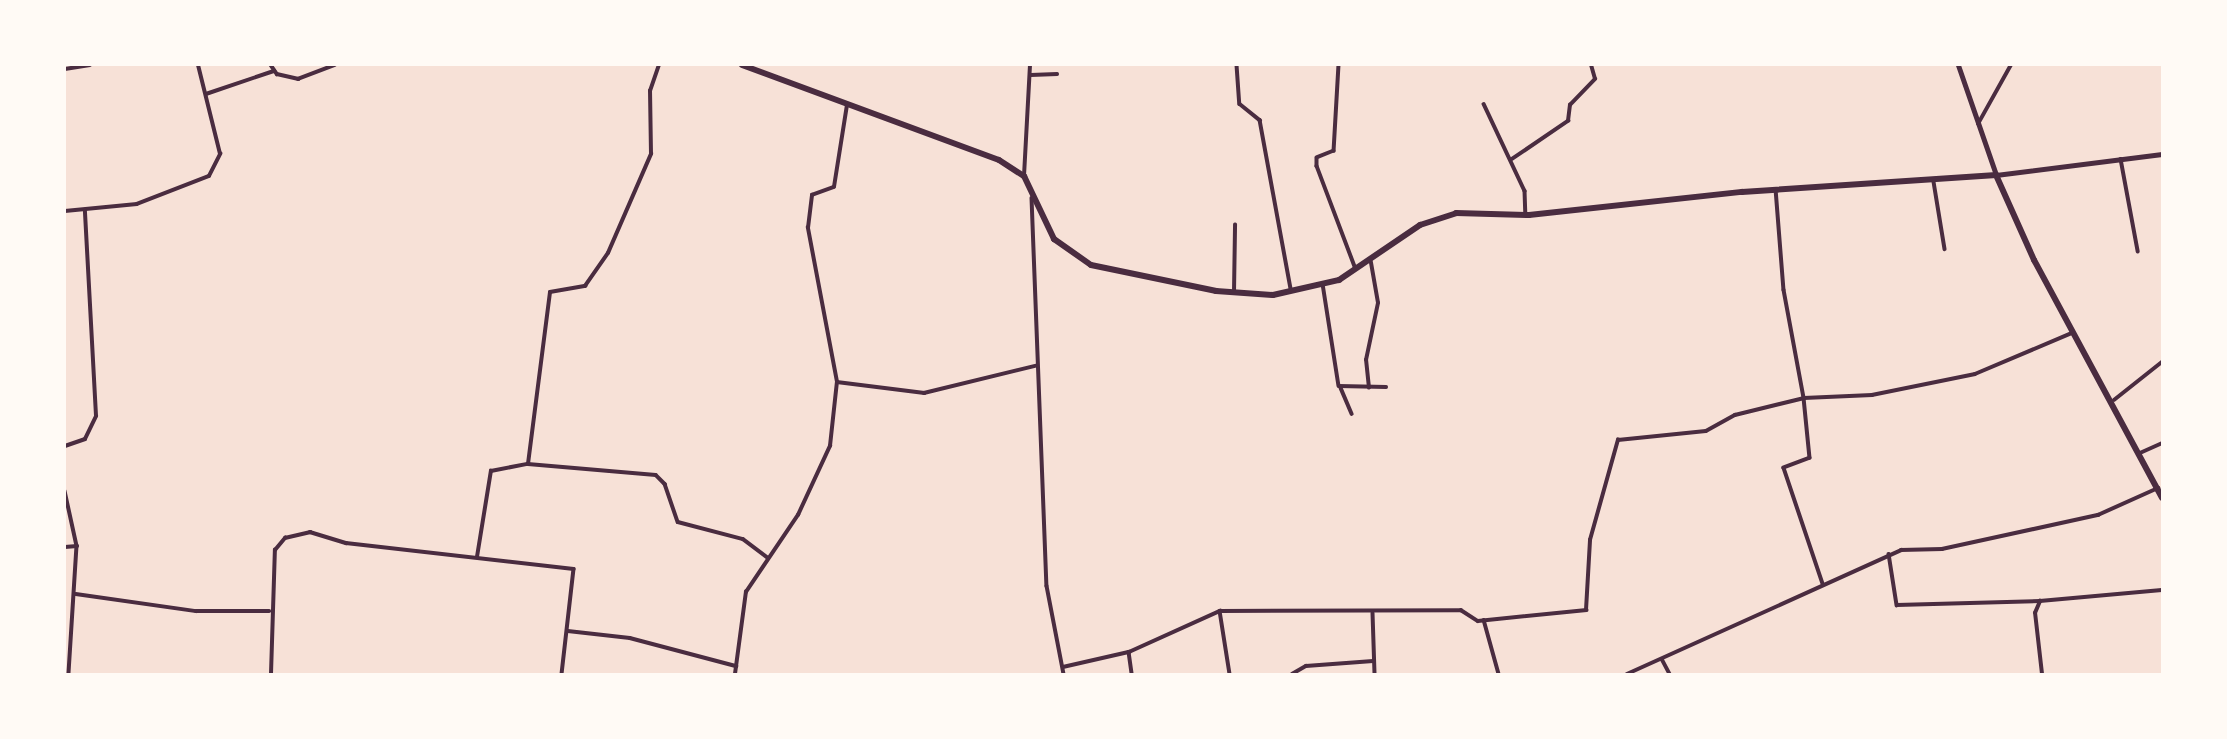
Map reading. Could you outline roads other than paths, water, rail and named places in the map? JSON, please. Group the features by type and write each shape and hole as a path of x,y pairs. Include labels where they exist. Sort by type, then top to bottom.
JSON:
{"main road":[{"path":"742,65 990,156 1024,176 1054,239 1091,265 1234,292 1291,292 1323,284 1371,263 1436,218 1550,214 1776,189 1934,182 1996,175"},
{"path":"1958,65 1996,175 2073,332 2114,400 2162,498"}],"street":[{"path":"65,69 90,65"},
{"path":"65,211 172,195 209,176 220,154 198,65"},
{"path":"271,65 274,71"},
{"path":"205,94 274,71 304,79 334,65"},
{"path":"528,464 550,292 584,286 608,253 651,154 650,91 659,65"},
{"path":"1024,176 1030,65"},
{"path":"1237,65 1240,104 1260,120 1291,292"},
{"path":"1339,65 1334,150 1317,158 1317,166 1357,271"},
{"path":"1512,159 1568,121 1570,105 1595,79 1591,65"},
{"path":"1977,124 2011,65"},
{"path":"1031,75 1056,74"},
{"path":"735,674 747,592 798,515 830,446 837,382 808,228 812,195 834,187 848,104"},
{"path":"1484,104 1512,159 1526,196 1527,215"},
{"path":"1996,175 2162,154"},
{"path":"2120,159 2137,251"},
{"path":"1934,182 1945,248"},
{"path":"1032,188 1035,366 1047,586 1064,674"},
{"path":"1776,189 1784,290 1804,398 1810,458 1784,468 1823,584"},
{"path":"65,446 85,439 96,416 85,210"},
{"path":"1234,292 1235,225"},
{"path":"1369,388 1366,360 1378,303 1371,263"},
{"path":"1323,284 1340,388 1352,414"},
{"path":"1063,667 1129,652 1220,611 1373,613 1461,610 1484,620 1589,607 1590,540 1618,440 1706,431 1735,415 1804,398 1871,395 1975,374 2073,332"},
{"path":"2114,400 2162,362"},
{"path":"837,382 931,393 968,377 1035,366"},
{"path":"1340,388 1385,387"},
{"path":"2140,453 2162,443"},
{"path":"477,557 491,471 528,464 656,475 665,484 678,522 743,538 768,558"},
{"path":"1627,674 1889,554 1942,550 2098,514 2158,488"},
{"path":"65,491 77,546 69,674"},
{"path":"271,674 270,611 275,550 294,534 577,571 562,674"},
{"path":"65,547 77,546"},
{"path":"1889,554 1897,605 2040,601 2162,590"},
{"path":"76,594 196,611 270,611"},
{"path":"2040,601 2035,613 2042,674"},
{"path":"1220,611 1230,674"},
{"path":"1373,613 1375,674"},
{"path":"1484,620 1499,674"},
{"path":"568,631 630,638 736,666"},
{"path":"1129,652 1132,674"},
{"path":"1662,659 1670,674"},
{"path":"1292,674 1306,666 1373,661"}]}
